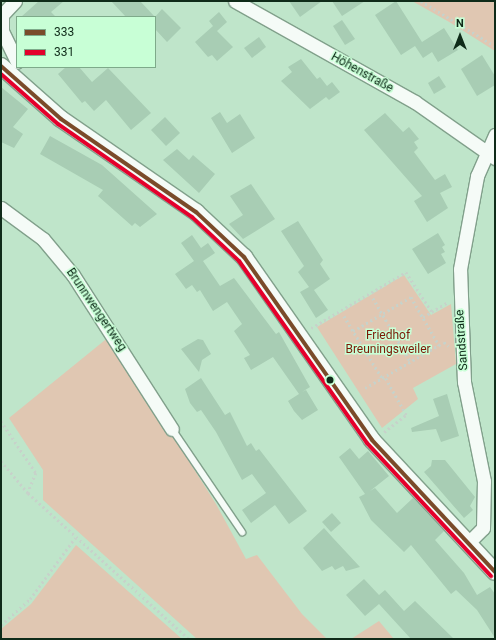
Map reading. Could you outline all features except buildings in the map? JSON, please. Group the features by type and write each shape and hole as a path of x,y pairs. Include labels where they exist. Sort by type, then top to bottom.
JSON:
{"street":[{"path":"15,1 2,15 2,31 16,60"},
{"name":"Höhenstraße","path":"235,1 415,102 490,155"},
{"path":"1,66 16,73 61,119 196,212 244,257 372,440 495,572"},
{"name":"Sandstraße","path":"468,543 483,528 484,481 462,355 460,269 469,213 490,155 495,135"},
{"name":"Brunnwengertweg","path":"1,208 43,239 73,275 172,429"}],"lane":[{"path":"172,429 242,532"}],"path":[{"path":"421,1 495,46"},
{"path":"298,335 406,272 432,312"},
{"path":"354,331 411,297 439,345"},
{"path":"373,298 410,361"},
{"path":"423,317 446,304"},
{"path":"344,316 406,415 372,440"},
{"path":"365,388 444,342 462,355"},
{"path":"1,421 36,473 28,493"},
{"path":"1,461 28,493 75,538 189,639"},
{"path":"1,624 30,599 75,538"}],"green space":[{"path":"412,1 495,1 495,51 451,23"},
{"name":"Friedhof Breuningsweiler","path":"404,275 431,315 451,304 456,364 413,388 418,399 382,428 317,327"},
{"path":"110,336 216,504 246,559 257,555 302,614 327,639 197,639 43,500 43,470 9,418"},
{"path":"76,545 182,639 1,639 1,629 31,604"},
{"path":"379,621 394,639 351,639"}],"transit line":[{"name":"333","path":"1,66 61,119 196,212 244,257 372,440 495,572"},
{"name":"331","path":"1,74 58,124 192,217 239,261 367,443 491,576"}]}
